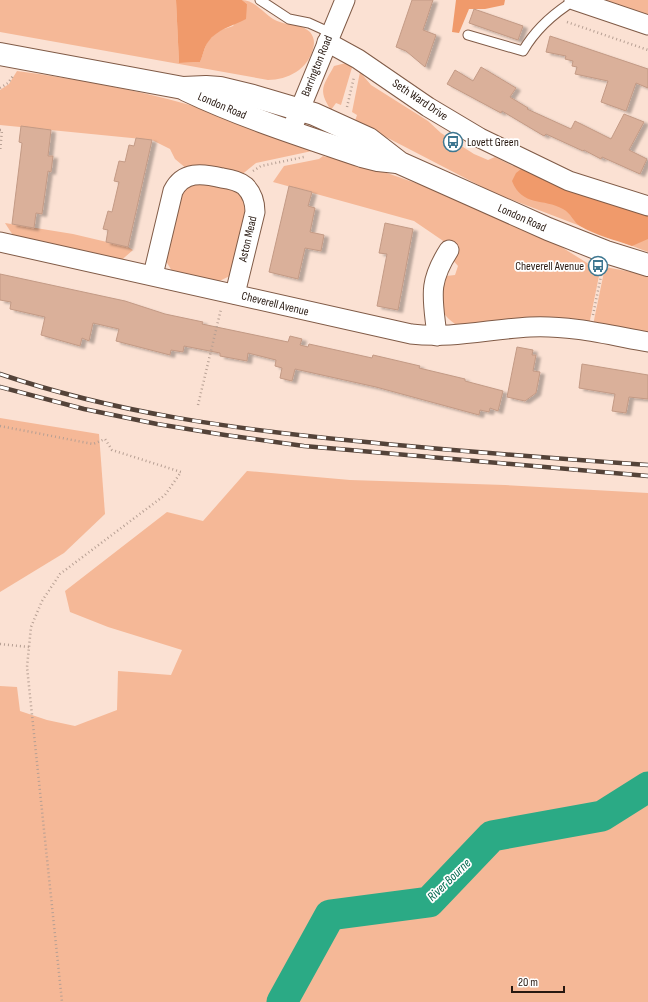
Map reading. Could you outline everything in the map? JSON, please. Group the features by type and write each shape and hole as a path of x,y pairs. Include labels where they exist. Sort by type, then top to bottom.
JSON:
{"highway":[{"name":"London Road","path":"0,54 183,88 220,88 300,109 343,126 369,139 400,163 548,229 606,252 648,265"},
{"name":"London Road","path":"183,88 214,103 291,132 378,160 400,163"}],"street":[{"name":"Barrington Road","path":"291,132 345,0"},
{"path":"575,0 648,25"},
{"name":"Seth Ward Drive","path":"329,38 428,107 480,138 569,181 648,206"},
{"name":"Aston Mead","path":"153,275 172,191 176,184 186,177 193,175 209,175 230,180 245,186 255,202 255,212 230,293"},
{"name":"Cheverell Avenue","path":"0,242 153,275 385,329 437,336 452,336 531,327 570,328 648,342"},
{"path":"437,336 432,286 439,265 449,250"}],"lane":[{"path":"260,0 289,19 309,23 329,38"},
{"path":"468,34 523,52 538,29 552,16 575,0"}],"path":[{"path":"552,16 648,50"},
{"path":"0,130 2,130 0,152"},
{"path":"589,331 606,252"},
{"path":"198,405 230,293"},
{"path":"0,426 93,444 105,439 112,450 181,472 165,495 60,574 42,601 31,626 27,667 62,1002"},
{"path":"0,644 29,647"}],"shaded area":[{"path":"0,0 176,0 179,63 200,62 207,42 218,31 233,26 247,4 242,0 251,2 279,22 306,29 310,32 314,40 314,45 307,62 302,68 283,78 268,80 0,32"},
{"path":"176,0 242,0 247,4 246,19 216,34 205,46 200,62 179,63"},
{"path":"456,0 505,0 504,5 485,9 469,9 459,33 452,32"},
{"path":"593,0 648,0 648,20"},
{"path":"346,63 353,64 341,105 336,103 331,110 324,97 323,92 325,83 334,66"},
{"path":"17,71 104,85 190,105 236,121 312,151 256,163 240,176 187,169 175,159 170,149 152,140 0,125 0,90 9,84"},
{"path":"360,72 371,85 428,121 441,133 474,154 488,160 495,157 513,166 516,162 648,213 648,252 494,193 355,121 357,115 352,112"},
{"path":"330,153 444,193 547,238 600,271 589,325 459,326 455,324 445,315 437,299 446,276 455,275 458,266 452,259 455,249 414,221 273,182 284,166 319,159 323,156 326,157"},
{"path":"525,166 648,213 648,239 632,246 605,237 580,226 563,209 534,201 522,195 516,189 512,181 516,173"},
{"path":"195,180 240,191 247,208 230,276 215,283 172,271 164,258 175,199"},
{"path":"5,223 73,234 128,247 133,250 117,264 16,240"},
{"path":"605,267 648,275 648,335 593,325"},
{"path":"0,418 99,434 105,514 64,553 0,592"},
{"path":"247,471 350,480 505,485 648,493 648,1002 0,1002 0,686 17,687 20,711 47,720 75,726 117,710 118,671 171,675 182,650 108,627 70,612 65,591 167,512 203,521"}],"building":[{"path":"412,0 433,0 423,30 436,35 425,67 406,51 396,47"},
{"path":"474,9 523,26 518,40 469,23"},
{"path":"550,36 648,69 648,88 636,83 626,111 601,102 608,81 575,74 577,67 572,66 573,61 565,59 566,56 546,52"},
{"path":"481,67 516,88 510,97 528,108 527,109 571,129 575,121 611,139 624,114 644,122 629,150 647,159 640,174 602,157 601,159 546,134 544,136 502,111 501,113 447,84 455,70 473,81"},
{"path":"21,126 51,130 48,156 53,156 51,172 48,171 42,214 36,213 34,228 12,224 22,143 19,142"},
{"path":"136,138 152,140 128,247 106,242 108,230 103,229 108,211 112,212 119,182 114,181 119,161 125,162 129,145 134,146"},
{"path":"289,186 312,192 308,206 315,208 310,232 324,235 321,251 305,248 298,279 269,272"},
{"path":"385,223 413,229 398,310 377,306 387,254 379,253"},
{"path":"0,274 125,301 165,314 203,322 202,324 288,342 290,336 302,339 300,345 308,347 309,344 372,358 373,355 420,366 419,368 465,379 465,381 503,391 498,411 490,408 489,412 480,410 479,415 376,387 295,369 292,381 280,378 282,368 275,366 276,360 248,353 247,361 220,356 220,353 184,346 183,352 171,350 170,355 116,341 119,329 93,323 89,341 82,338 80,346 41,335 45,317 10,309 11,302 0,300"},
{"path":"517,347 533,350 532,355 536,355 533,371 540,372 536,393 525,401 507,397"},
{"path":"582,364 648,375 648,399 629,397 626,413 612,411 615,394 579,388"}],"waterway":[{"name":"River Bourne","path":"282,1002 330,915 429,902 492,836 602,816 648,787"}],"railway":[{"path":"0,374 43,388 87,399 176,418 221,425 392,445 648,465"},
{"path":"0,387 84,409 157,424 304,446 648,476"}],"place":[{"name":"Lovett Green","path":"453,142"},
{"name":"Cheverell Avenue","path":"598,266"}]}
